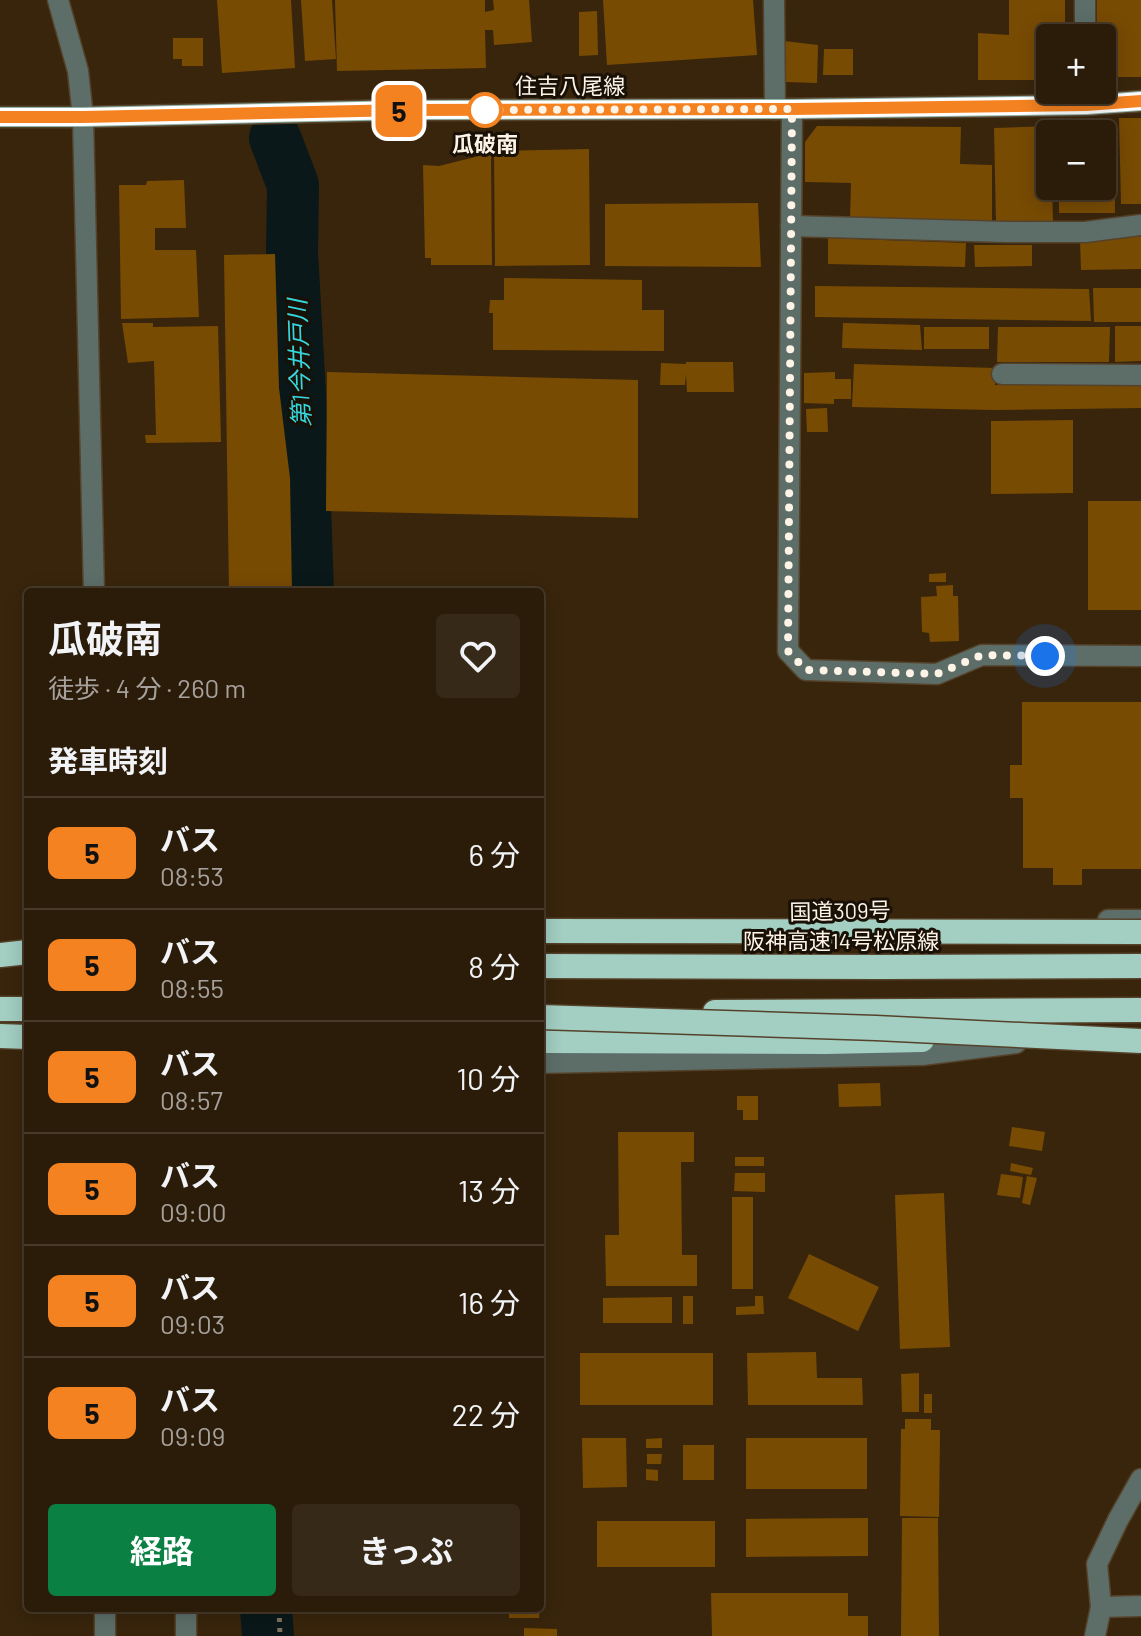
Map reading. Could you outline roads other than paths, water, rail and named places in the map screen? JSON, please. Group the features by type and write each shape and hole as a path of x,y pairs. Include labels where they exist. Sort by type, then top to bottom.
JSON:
{"highway":[{"path":"544,928 1141,930"},
{"name":"国道309号","path":"544,940 818,938 1141,930"},
{"path":"0,945 24,944"},
{"path":"0,955 24,952"},
{"path":"0,963 24,963"},
{"name":"阪神高速14号松原線","path":"544,966 1141,966"},
{"path":"0,1009 24,1009"},
{"path":"544,1015 1141,1010"},
{"path":"544,1015 1141,1038"},
{"path":"0,1036 24,1037"},
{"path":"544,1041 826,1042 1141,1038"}],"main road":[{"name":"住吉八尾線","path":"0,117 406,110 783,109 1036,99"},
{"name":"住吉八尾線","path":"1116,99 1141,101"}],"street":[{"path":"58,0 78,71 83,117 94,588"},
{"path":"774,0 791,226 788,651 806,670 937,674 982,655 1141,656"},
{"path":"1085,0 1085,24"},
{"path":"791,226 1085,232 1141,225"},
{"path":"1002,374 1141,375"},
{"path":"544,928 1141,920"},
{"path":"544,1063 922,1055 1060,1037"},
{"path":"1095,1636 1101,1607 1097,1564 1141,1479"},
{"path":"1101,1607 1141,1606"},
{"path":"105,1612 105,1636"},
{"path":"186,1612 186,1636"}],"waterway":[{"name":"第1今井戸川","path":"275,138 293,185 292,252 308,588"},
{"name":"第1今井戸川","path":"266,1612 268,1636"}],"place":[{"name":"瓜破南","path":"485,110"}]}
